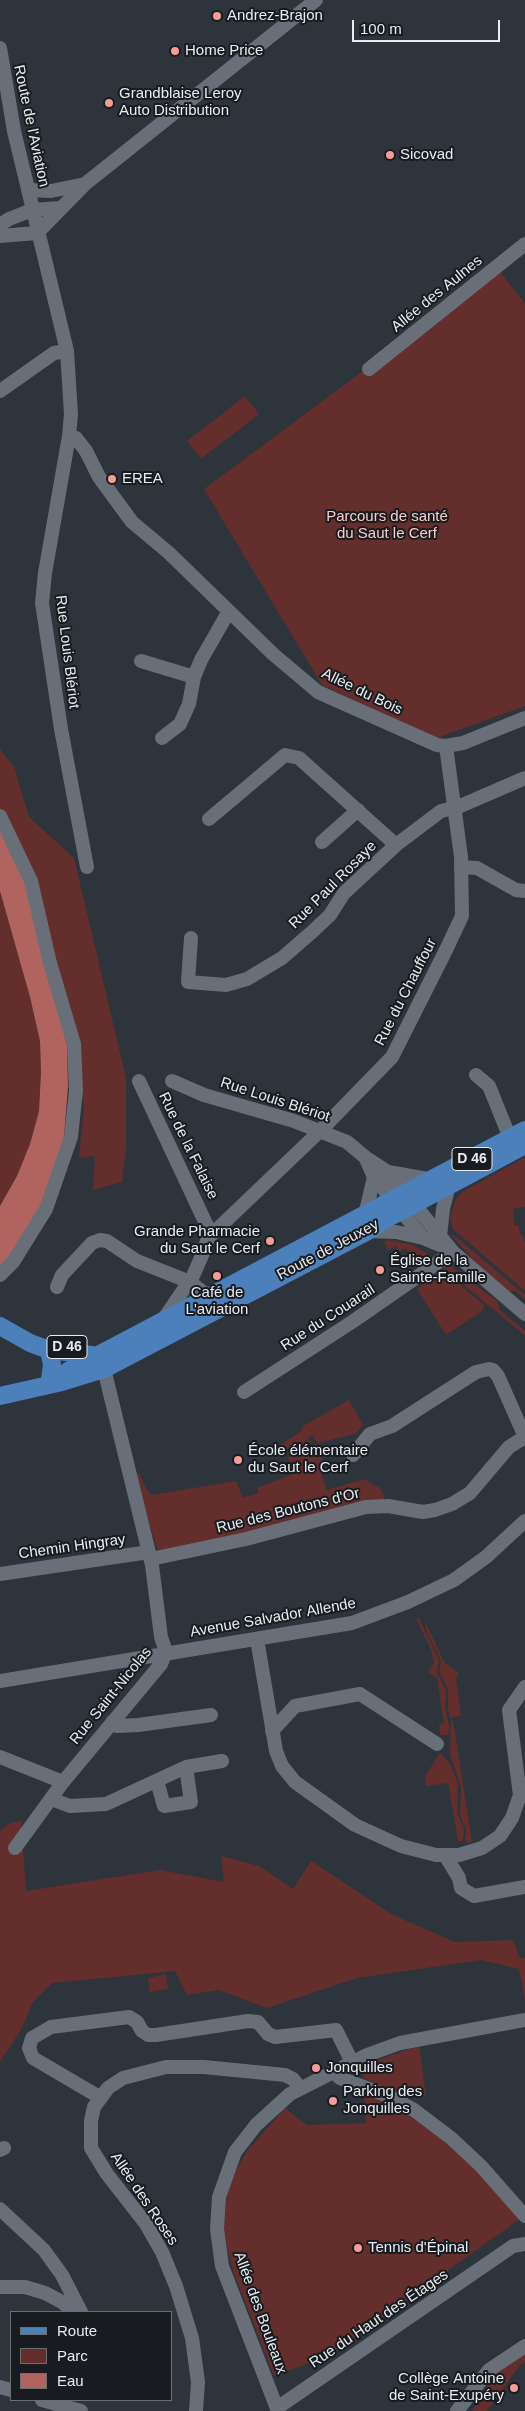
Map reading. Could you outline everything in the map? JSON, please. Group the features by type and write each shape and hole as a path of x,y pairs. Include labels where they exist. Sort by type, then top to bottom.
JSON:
{"main road":[{"name":"Route de Jeuxey","path":"128,1347 366,1223 520,1137"},
{"name":"Route de Jeuxey","path":"128,1347 163,1320 209,1296 366,1223"},
{"name":"D 46","path":"5,1329 51,1344 71,1348 128,1347"},
{"name":"D 46","path":"5,1329 30,1343 49,1350 101,1358 128,1347"},
{"path":"43,1383 52,1364 49,1350"},
{"path":"0,1396 43,1383 101,1358"}],"street":[{"path":"0,236 37,233 85,184 316,0"},
{"name":"Route de l'Aviation","path":"0,48 13,123 37,233"},
{"path":"28,190 51,191 85,184"},
{"path":"0,225 9,219 32,210 61,208"},
{"name":"Rue Louis Blériot","path":"37,233 67,351 71,414 69,436 45,573 42,603 61,729 87,867"},
{"name":"Allée des Aulnes","path":"369,369 525,244"},
{"path":"0,391 54,353 67,351"},
{"name":"Allée du Bois","path":"69,436 76,438 86,451 99,476 132,522 274,654 318,692 437,745 446,746"},
{"path":"162,738 180,724 189,704 194,677 208,646 229,611"},
{"path":"141,661 194,677"},
{"path":"446,746 463,743 525,718"},
{"name":"Rue du Chauffour","path":"208,1238 321,1130 392,1057 462,916 461,867 446,746"},
{"path":"209,819 285,756 299,758 396,845"},
{"name":"Rue Paul Rosaye","path":"191,938 188,982 226,985 248,979 282,958 330,915 344,894 396,845 441,811 453,808 525,778"},
{"path":"322,842 358,810"},
{"path":"0,816 31,881 50,963 74,1044 76,1090 71,1137 49,1202 13,1262 0,1275"},
{"path":"461,867 477,868 516,890 525,891"},
{"name":"Route de Jeuxey","path":"476,1075 489,1086 520,1137"},
{"name":"Rue de la Falaise","path":"139,1081 204,1218 208,1238"},
{"name":"Rue Louis Blériot","path":"172,1082 204,1095 321,1130 347,1142 388,1172 442,1182"},
{"name":"Rue Louis Blériot","path":"365,1157 374,1177 403,1203"},
{"name":"Rue Louis Blériot","path":"388,1172 403,1203"},
{"path":"374,1177 366,1223 422,1238 452,1251"},
{"path":"440,1236 442,1182"},
{"path":"403,1203 440,1236 452,1251 525,1314"},
{"path":"403,1203 422,1238"},
{"path":"163,1320 190,1282 208,1238"},
{"path":"57,1288 62,1275 92,1243 100,1240 107,1241 137,1261 190,1282 209,1296"},
{"name":"Rue du Couarail","path":"244,1392 352,1322 452,1251"},
{"name":"Rue Saint-Nicolas","path":"15,1848 63,1782 161,1664 166,1652 161,1637 150,1556 101,1358"},
{"name":"Rue des Boutons d'Or","path":"150,1556 246,1539 366,1507 383,1506 423,1512 435,1510 452,1504 470,1493 509,1447 525,1437 498,1376 493,1370 489,1369 476,1372 392,1426 370,1434 352,1455"},
{"name":"Avenue Salvador Allende","path":"0,1681 166,1652 257,1640 352,1623 408,1602 454,1580 486,1557 525,1520"},
{"name":"Chemin Hingray","path":"0,1574 150,1556"},
{"path":"257,1640 276,1751 282,1766 295,1782 355,1825 401,1846 436,1855 459,1854 482,1848 500,1836 512,1818 520,1795 509,1710 525,1687"},
{"path":"272,1731 295,1706 360,1694 437,1744"},
{"path":"112,1722 117,1726 138,1725 211,1715"},
{"path":"0,1757 63,1782"},
{"path":"51,1799 70,1806 106,1804 186,1767 222,1761"},
{"path":"157,1781 164,1806 191,1802 186,1767"},
{"path":"445,1855 459,1878 461,1888 474,1896 525,1887"},
{"path":"101,2098 33,2058 29,2048 32,2038 50,2027 129,2016 148,2035 253,2021 258,2022 268,2034 275,2037 336,2030 352,2062"},
{"name":"Allée des Bouleaux","path":"278,2410 222,2266 218,2221 219,2197 235,2152 256,2124 290,2094 352,2062 400,2043 525,2020"},
{"name":"Allée des Roses","path":"196,2411 198,2382 192,2338 162,2252 146,2224 107,2174 91,2148 91,2121 94,2107 108,2088 123,2078 166,2067 204,2067 285,2075 293,2079 300,2088"},
{"path":"333,2072 340,2078 388,2096 421,2115 451,2138 481,2166 525,2216"},
{"path":"0,2209 44,2250 62,2275 80,2311"},
{"name":"Rue du Haut des Étages","path":"278,2410 513,2246 525,2243"},
{"path":"0,2287 25,2287 45,2293 62,2302 73,2311"},
{"path":"457,2411 489,2370 525,2346"},
{"path":"47,2404 81,2411"}],"green space":[{"name":"Parcours de santé du Saut le Cerf","path":"499,270 525,304 525,706 437,738 322,685 204,489"},
{"path":"245,396 259,414 201,459 187,441"},
{"path":"0,749 14,767 29,817 74,858 126,1078 126,1148 122,1182 93,1190 95,1156 79,1158 84,1107 79,1082 68,1087 67,1048 0,827"},
{"path":"0,891 30,997 40,1041 41,1072 39,1111 30,1144 17,1176 0,1206"},
{"path":"525,1157 525,1207 513,1209 515,1226 519,1226 520,1235 523,1235 525,1243 525,1291 453,1229 450,1217 455,1201 462,1192"},
{"path":"451,1235 454,1235 525,1295 525,1299 515,1291 508,1291 477,1264"},
{"path":"389,1240 413,1245 429,1255 430,1259 427,1262 409,1254 406,1248 398,1252 396,1246 388,1250 384,1241"},
{"path":"445,1264 450,1265 498,1302 499,1309 525,1331 525,1336 441,1266"},
{"path":"442,1269 485,1306 481,1312 446,1335 417,1289"},
{"path":"349,1400 363,1425 355,1434 318,1443 312,1435 308,1438 312,1443 268,1453 301,1431 303,1426"},
{"path":"319,1450 323,1462 318,1464 327,1490 364,1479 380,1488 384,1495 382,1502 276,1528 158,1552 134,1474 139,1473 151,1495 236,1481 243,1498 258,1493 257,1488 291,1475 288,1457"},
{"path":"419,1618 439,1660 437,1672 446,1691 445,1709 450,1729 447,1735 440,1735 439,1725 444,1724 437,1678 428,1672 434,1663 431,1649 416,1619"},
{"path":"424,1619 444,1662 459,1673 456,1679 461,1716 450,1718 448,1689 439,1672 441,1661 427,1632"},
{"path":"453,1720 472,1842 468,1843 465,1841 466,1828 460,1816 461,1787 450,1755 451,1721"},
{"path":"440,1753 450,1764 458,1783 457,1814 464,1828 463,1841 458,1841 448,1783 426,1786 425,1776"},
{"path":"21,1820 26,1891 160,1870 224,1882 221,1856 259,1866 293,1889 311,1861 393,1915 455,1942 513,1940 519,1957 525,1958 525,2000 519,1969 481,1960 357,1978 267,2008 219,1990 187,1995 175,1971 52,1983 33,2002 22,2028 0,2062 0,1831 8,1824"},
{"path":"166,1974 168,1989 150,1992 148,1978"},
{"path":"419,2046 426,2096 408,2097 363,2078 363,2071 368,2063"},
{"name":"Tennis d'Épinal","path":"364,2093 378,2096 430,2127 491,2183 520,2219 328,2356 274,2376 234,2274 223,2232 227,2196 234,2174 247,2151 285,2108 307,2125 366,2123"},
{"path":"525,2350 525,2362 520,2365 487,2411 472,2411 488,2389 486,2379"}],"water":[{"path":"0,827 24,880 67,1045 68,1087 64,1137 52,1184 32,1226 12,1257 0,1268 0,1206 17,1176 30,1144 39,1111 41,1072 40,1041 30,997 0,891"}],"place":[{"name":"Andrez-Brajon","path":"217,16"},
{"name":"Home Price","path":"175,51"},
{"name":"Grandblaise Leroy Auto Distribution","path":"109,103"},
{"name":"Sicovad","path":"390,155"},
{"name":"EREA","path":"112,479"},
{"name":"Grande Pharmacie du Saut le Cerf","path":"270,1241"},
{"name":"Église de la Sainte-Famille","path":"380,1270"},
{"name":"Café de L'aviation","path":"217,1276"},
{"name":"École élémentaire du Saut le Cerf","path":"238,1460"},
{"name":"Jonquilles","path":"316,2068"},
{"name":"Parking des Jonquilles","path":"333,2101"},
{"name":"Tennis d'Épinal","path":"358,2248"},
{"name":"Collège Antoine de Saint-Exupéry","path":"514,2388"}]}
